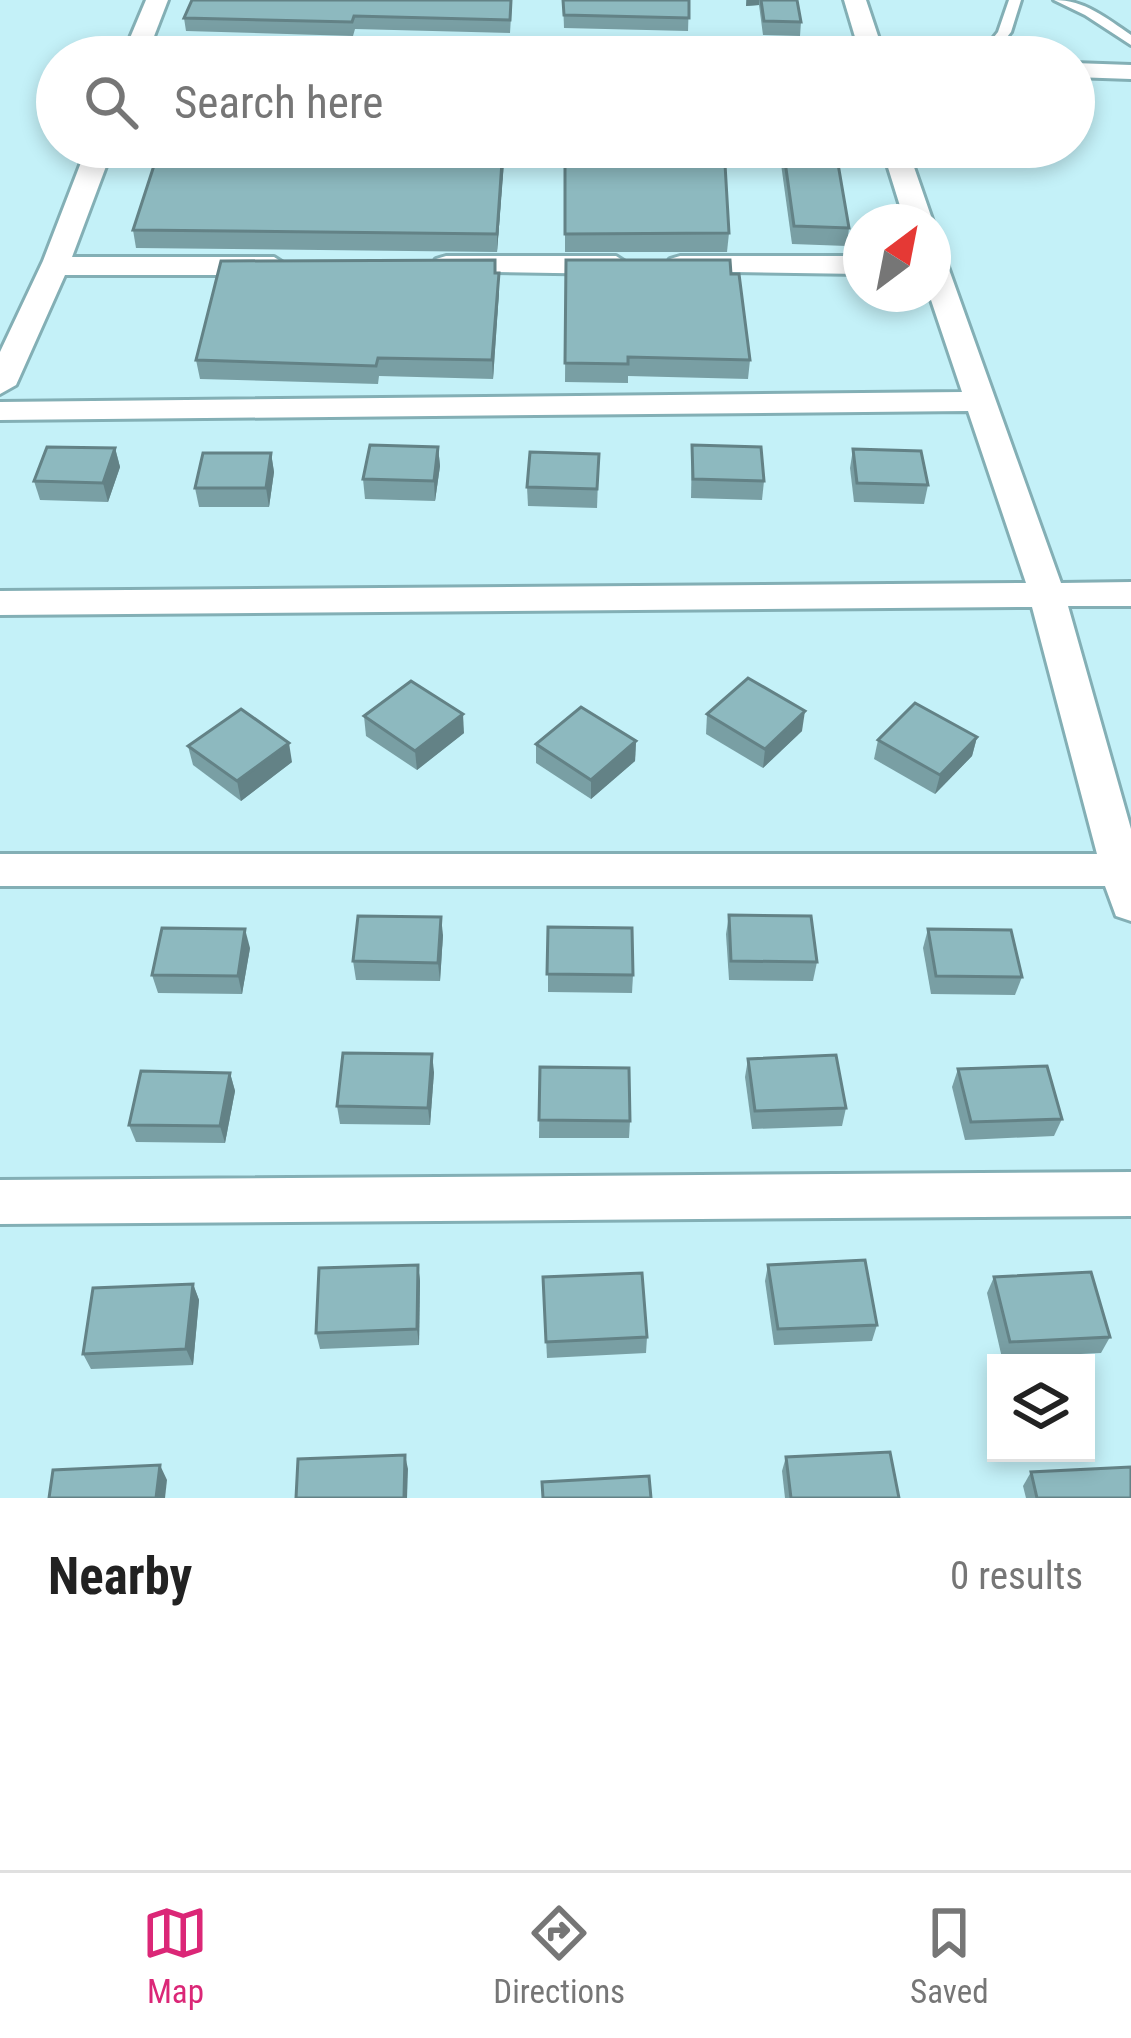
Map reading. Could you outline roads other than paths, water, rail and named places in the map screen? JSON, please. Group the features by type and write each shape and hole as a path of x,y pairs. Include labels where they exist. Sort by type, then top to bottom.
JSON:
{"street":[{"path":"142,36 157,0"},
{"path":"855,0 866,36"},
{"path":"1095,71 1131,72"},
{"path":"0,385 92,168"},
{"path":"900,168 913,204"},
{"path":"412,266 843,265"},
{"path":"54,266 297,266"},
{"path":"0,870 1128,881 1047,594 950,312"},
{"path":"0,411 981,401"},
{"path":"0,603 1131,594"},
{"path":"0,1202 1131,1194"}],"lane":[{"path":"1002,36 1013,16 1015,0"},
{"path":"1060,0 1089,12 1131,41"}]}
